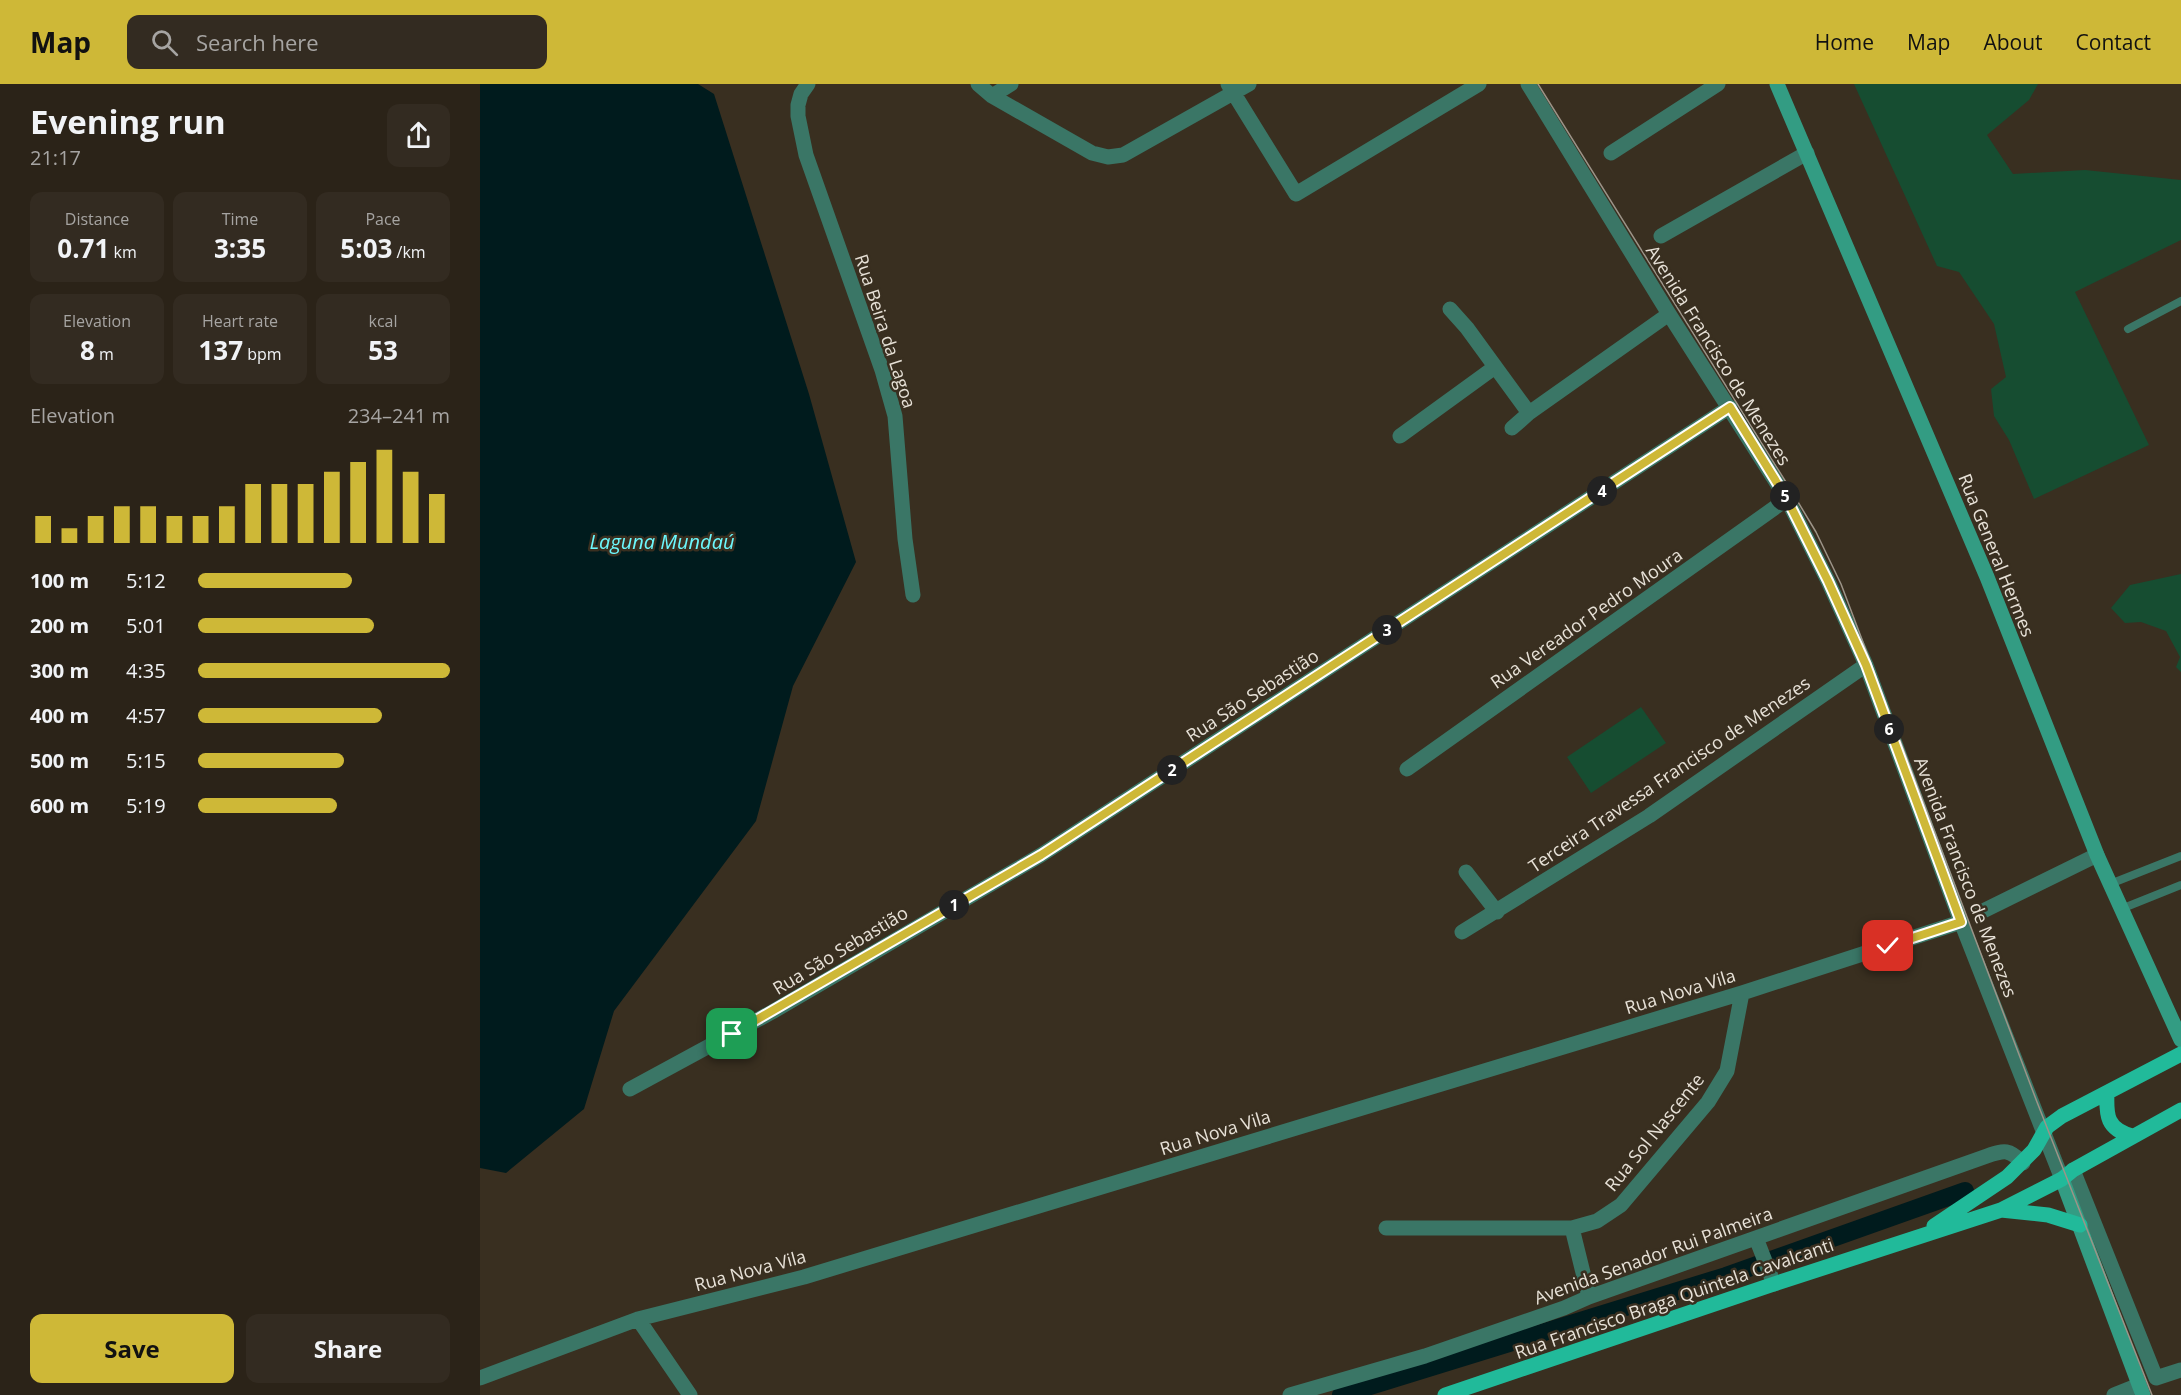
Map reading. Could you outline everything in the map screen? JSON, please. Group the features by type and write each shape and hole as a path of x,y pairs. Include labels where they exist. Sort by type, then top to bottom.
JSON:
{"main road":[{"path":"1917,1238 1989,1190 2023,1163 2034,1150 2044,1131 2062,1116 2181,1054"},
{"path":"2107,1093 2108,1118 2121,1133 2132,1137"},
{"name":"Rua Francisco Braga Quintela Cavalcanti","path":"1445,1395 1772,1278 1917,1238 2001,1210 2068,1175 2181,1110"},
{"path":"2001,1210 2048,1215 2080,1225"}],"street":[{"name":"Rua Beira da Lagoa","path":"808,84 801,94 798,105 806,155 882,370 895,416 905,539 913,595"},
{"path":"978,84 992,96 1092,153 1108,157 1123,156 1231,88 1249,84"},
{"path":"992,96 1011,84"},
{"path":"1231,88 1296,194 1479,84"},
{"name":"Avenida Francisco de Menezes","path":"1528,84 1669,314 1787,499 1828,581 1866,665 1961,922 2044,1131 2068,1175 2080,1225 2141,1390"},
{"path":"1611,153 1718,84"},
{"name":"Rua General Hermes","path":"1777,84 1987,578 2097,855 2181,1040"},
{"path":"1661,236 1807,153"},
{"path":"1450,309 1467,328 1529,413"},
{"path":"1512,428 1529,413 1669,314"},
{"path":"1401,436 1495,368"},
{"name":"Rua São Sebastião","path":"630,1089 772,1012 1041,855 1730,407"},
{"name":"Rua Vereador Pedro Moura","path":"1407,769 1787,499"},
{"name":"Terceira Travessa Francisco de Menezes","path":"1462,932 1649,816 1866,665"},
{"path":"1981,912 2097,855"},
{"path":"1466,872 1497,912"},
{"name":"Rua Nova Vila","path":"480,1378 638,1319 804,1277 1742,993 1961,922"},
{"name":"Rua Sol Nascente","path":"1386,1228 1572,1228 1597,1221 1621,1205 1708,1102 1727,1071 1742,993"},
{"name":"Avenida Senador Rui Palmeira","path":"1290,1395 1425,1356 1564,1308 1589,1297 1759,1244 2002,1151 2013,1153 2023,1163"},
{"path":"2068,1175 2156,1378 2181,1370"},
{"path":"1572,1228 1589,1297"},
{"path":"1759,1244 1772,1278"},
{"path":"638,1319 690,1395"},
{"path":"2114,1395 2141,1390"}],"lane":[{"path":"2128,329 2181,301"},
{"path":"2110,884 2181,856"},
{"path":"2121,909 2181,885"}],"green space":[{"path":"1854,84 2038,84 2029,100 1987,135 2013,174 2085,170 2181,180 2181,240 2075,292 2149,445 2034,499 2009,440 1994,416 1991,389 2006,377 1994,324 1959,272 1937,266"},
{"path":"2181,574 2181,672 2176,667 2180,657 2166,631 2141,622 2125,623 2111,608 2130,585"},
{"path":"1641,707 1666,743 1591,793 1567,757"}],"water":[{"name":"Laguna Mundaú","path":"480,84 698,84 714,94 809,394 856,562 793,686 756,821 614,1011 584,1109 506,1173 480,1168"}],"waterway":[{"path":"1341,1395 1726,1276 1965,1191"}],"tram line":[{"path":"1538,84 1789,487 1816,532 1841,584 2037,1102 2152,1395"}],"route":[{"path":"732,1034 824,983 1041,855 1730,407 1787,499 1866,665 1961,922 1888,946"}]}
